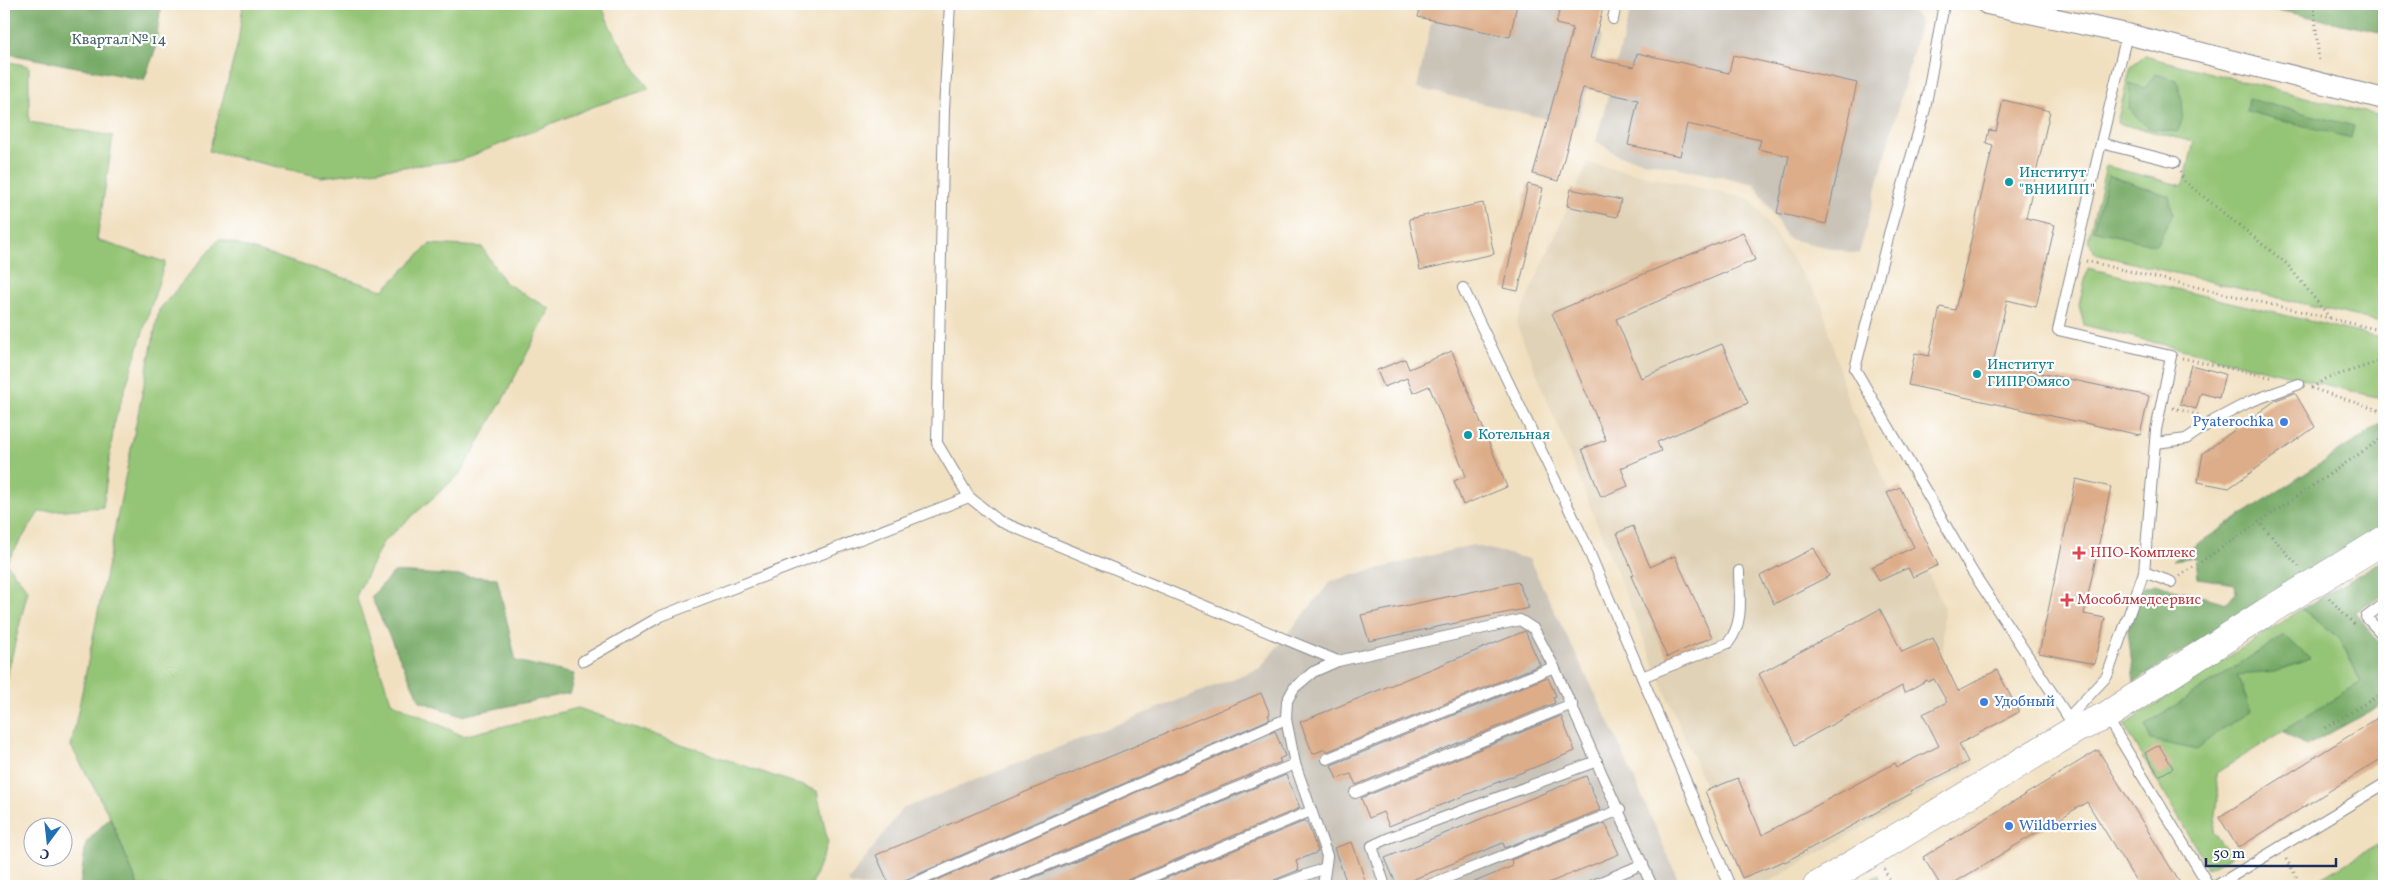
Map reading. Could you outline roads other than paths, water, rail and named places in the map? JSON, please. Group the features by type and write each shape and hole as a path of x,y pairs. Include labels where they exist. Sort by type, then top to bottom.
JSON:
{"street":[{"path":"1987,4 2127,34 2384,99"},
{"path":"1817,886 2073,723 2106,716 2265,613 2384,540"}],"lane":[{"path":"950,4 944,110 936,443 969,497 999,521 1338,661"},
{"path":"1612,19 1616,4"},
{"path":"1944,4 1925,109 1889,234 1855,369 1972,571 2073,723 2107,676 2144,572 2156,443 2171,356 2058,330 2073,257 2127,34"},
{"path":"2101,143 2175,162"},
{"path":"1463,288 1585,542 1730,886"},
{"path":"2156,443 2186,439 2213,421 2249,402 2299,384"},
{"path":"583,662 661,616 969,497"},
{"path":"1642,677 1728,643 1736,633 1740,620 1739,570"},
{"path":"2144,572 2171,582"},
{"path":"2384,604 2366,616 2384,636"},
{"path":"1324,885 1328,856 1295,764 1286,719 1287,701 1294,688 1312,672 1338,661 1520,620 1534,629 1554,667 1620,810 1652,886"},
{"path":"1327,759 1554,667"},
{"path":"1355,793 1572,704"},
{"path":"2106,716 2209,886"},
{"path":"908,886 1286,719"},
{"path":"1385,886 1372,846 1391,837 1597,761"},
{"path":"994,886 1295,764"},
{"path":"2216,886 2384,784"},
{"path":"1426,886 1620,810"},
{"path":"1130,886 1311,812"},
{"path":"1591,886 1643,864"},
{"path":"1277,886 1325,868"}],"place":[{"name":"Институт \"ВНИИПП\"","path":"2009,182"},
{"name":"Институт ГИПРОмясо","path":"1977,374"},
{"name":"Pyaterochka","path":"2284,422"},
{"name":"Котельная","path":"1468,435"},
{"name":"НПО-Комплекс","path":"2079,553"},
{"name":"Мособлмедсервис","path":"2067,600"},
{"name":"Удобный","path":"1984,702"},
{"name":"Wildberries","path":"2009,826"}],"park label":[{"name":"Квартал № 14","path":"119,40"}]}
